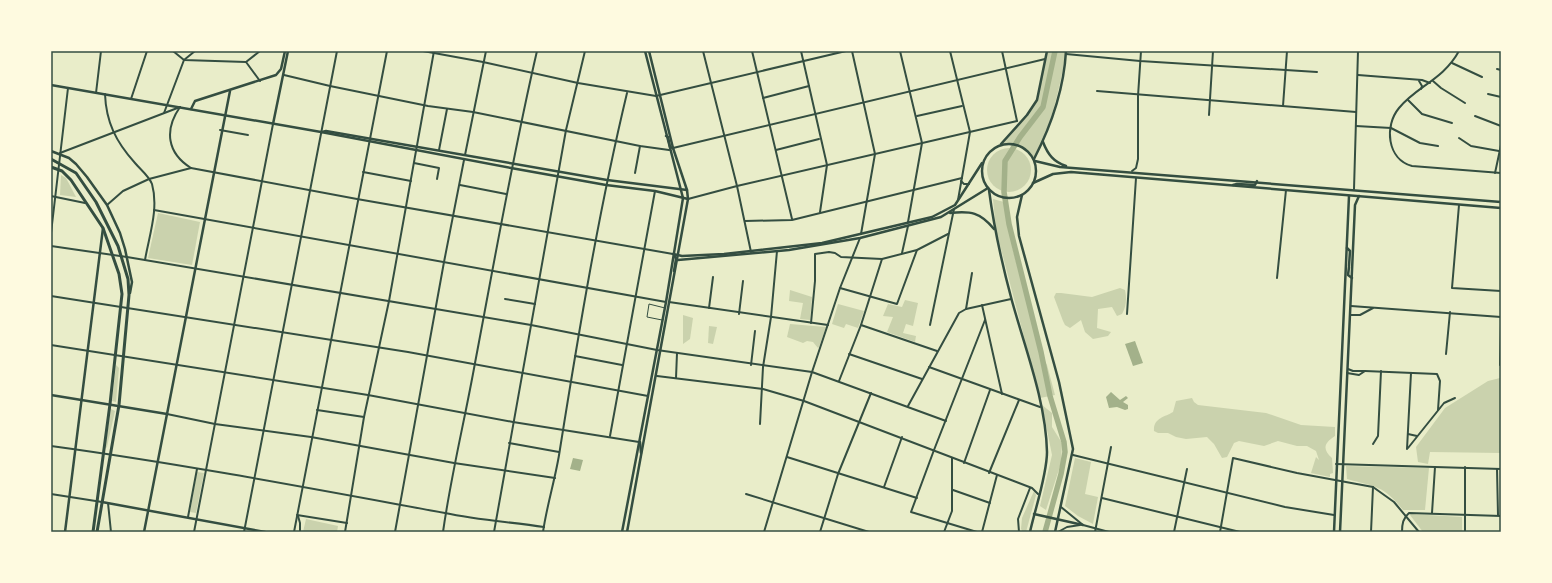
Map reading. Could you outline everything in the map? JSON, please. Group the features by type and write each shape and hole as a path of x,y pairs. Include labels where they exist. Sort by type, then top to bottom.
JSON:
{"main road":[{"path":"284,75 282,67 285,51"},
{"path":"273,124 288,51"},
{"path":"627,532 662,351 673,254 683,198 669,150 645,51"},
{"path":"622,532 665,308 673,286 679,256 688,199 687,190 673,148 649,51"},
{"path":"678,260 777,251 823,245 908,224 940,214 957,202 970,184 986,155 1000,145 1037,100 1047,51"},
{"path":"1034,160 1043,142 1060,88 1066,52"},
{"path":"190,109 195,101 276,75 282,67"},
{"path":"276,75 283,79"},
{"path":"51,85 321,132 416,151 606,185 654,191 688,199"},
{"path":"144,532 177,366 220,130 230,91"},
{"path":"666,136 668,137 670,147 673,148"},
{"path":"369,141 439,150 607,180 687,190"},
{"path":"1043,142 1049,154 1057,163 1069,167"},
{"path":"1000,145 1012,144 1025,148 1034,160 1036,172 1033,183"},
{"path":"51,151 60,153 76,164 88,177 107,206 120,233 132,282 129,295 123,356 120,405 97,532"},
{"path":"51,159 76,173 106,220 122,257 128,279 129,295"},
{"path":"1034,160 1051,166 1257,181 1501,202"},
{"path":"982,163 981,172 983,181 988,189 995,230 1040,407 1047,452 1030,532"},
{"path":"51,167 62,171 66,175 80,192 103,228 121,281 122,306 92,532"},
{"path":"1057,532 1058,520 1073,455 1059,382 1019,236 1018,217 1022,195 1033,183 1062,172 1501,208"},
{"path":"1233,186 1237,184 1255,185 1257,181"},
{"path":"1320,193 1321,188 1323,187"},
{"path":"988,189 1002,198 1022,195"},
{"path":"908,224 932,220 954,211 988,189"},
{"path":"1409,200 1414,197 1410,194"},
{"path":"1334,532 1349,196"},
{"path":"1340,532 1355,205 1359,196"},
{"path":"954,211 978,215 984,218 995,230"},
{"path":"65,532 101,254 103,228"},
{"path":"673,254 679,256 751,251 822,243 860,236"},
{"path":"1347,247 1350,251 1348,275 1352,279"},
{"path":"673,254 676,259 673,286"},
{"path":"1342,350 1348,353"},
{"path":"1342,354 1348,357"},
{"path":"1341,370 1344,373 1347,373"},
{"path":"51,396 120,405 167,414"},
{"path":"634,495 641,448 639,442"},
{"path":"102,502 198,518 244,530 265,532"},
{"path":"1034,514 1083,525"}],"street":[{"path":"96,93 101,51"},
{"path":"131,99 147,51"},
{"path":"173,51 184,60 246,62 260,51"},
{"path":"163,114 168,105 176,78 184,60 195,51"},
{"path":"244,530 337,51"},
{"path":"294,532 311,437 350,245 357,199 387,51"},
{"path":"423,51 483,62 627,93 656,96 846,51"},
{"path":"395,532 444,262 486,51"},
{"path":"443,532 454,463 466,412 520,121 537,51"},
{"path":"494,532 521,372 549,231 566,130 585,51"},
{"path":"703,51 738,186 751,251 757,253"},
{"path":"752,51 792,220"},
{"path":"801,51 827,165 820,212"},
{"path":"764,532 812,372 840,288 853,258 860,236 875,154 852,51"},
{"path":"900,51 922,143 902,253"},
{"path":"950,51 962,106 970,132 957,202"},
{"path":"688,199 827,165 1019,122 1002,51"},
{"path":"1132,172 1136,168 1138,159 1138,96 1141,51"},
{"path":"1209,115 1214,51"},
{"path":"1283,106 1287,51"},
{"path":"1354,189 1358,51"},
{"path":"1459,51 1452,63 1434,81 1399,108 1391,128 1391,148 1398,158 1406,164 1418,167 1501,173"},
{"path":"345,532 368,395 388,301 434,52"},
{"path":"1066,52 1140,61 1317,72"},
{"path":"673,148 725,134 1046,59"},
{"path":"246,62 260,81"},
{"path":"1452,63 1482,77"},
{"path":"284,75 379,96 447,109 473,112 640,146 669,150"},
{"path":"1358,75 1418,80 1430,83"},
{"path":"1418,80 1422,86 1421,90"},
{"path":"1434,81 1441,88 1465,103"},
{"path":"763,98 809,86"},
{"path":"51,233 68,88"},
{"path":"1097,91 1138,96 1356,112"},
{"path":"543,532 560,452 570,381 606,185 627,93"},
{"path":"104,94 105,111 113,133 124,151 152,184 154,210 145,260"},
{"path":"1488,94 1501,97"},
{"path":"1408,100 1422,114 1452,123"},
{"path":"916,116 962,106"},
{"path":"60,153 180,107"},
{"path":"180,107 171,121 170,136 172,148 180,161 191,168 357,199 597,239 673,254"},
{"path":"439,150 447,109"},
{"path":"1475,116 1501,126"},
{"path":"194,532 236,324 273,124"},
{"path":"1356,126 1391,128 1420,143 1438,146"},
{"path":"220,130 248,135"},
{"path":"1459,138 1471,146 1499,151"},
{"path":"776,150 820,139"},
{"path":"1495,173 1501,145"},
{"path":"636,173 640,146"},
{"path":"414,163 439,168 437,179"},
{"path":"107,206 123,191 149,179 191,168"},
{"path":"363,172 411,181"},
{"path":"1127,314 1136,178"},
{"path":"961,180 965,184 970,184"},
{"path":"745,221 792,220 820,212 961,180"},
{"path":"460,185 506,194"},
{"path":"1277,278 1286,190"},
{"path":"610,436 617,390 645,248 654,191"},
{"path":"51,196 86,203"},
{"path":"1459,205 1452,288 1501,291"},
{"path":"154,210 491,271 588,286 668,302 740,314 828,325"},
{"path":"930,325 954,211"},
{"path":"811,323 815,287 815,254 835,252 841,257 882,259 917,250 948,234"},
{"path":"51,246 127,257 244,278 579,333 662,351 763,367 812,372 946,421"},
{"path":"840,288 897,304 917,250"},
{"path":"760,424 763,367 771,317 777,251"},
{"path":"839,381 861,325 882,259"},
{"path":"966,309 972,273"},
{"path":"709,308 713,277"},
{"path":"740,314 743,281"},
{"path":"51,296 283,331 331,341 427,355 653,396"},
{"path":"505,299 535,304"},
{"path":"908,406 959,313 966,309 1012,299"},
{"path":"982,306 1002,394"},
{"path":"1351,306 1500,316"},
{"path":"1350,315 1365,313 1375,308"},
{"path":"1446,354 1450,312"},
{"path":"977,532 968,531 911,512 985,320"},
{"path":"1500,365 1501,324"},
{"path":"861,325 937,351"},
{"path":"751,365 755,330"},
{"path":"51,345 89,350 225,374 368,395 466,412 513,422 610,436 639,442"},
{"path":"676,378 677,353"},
{"path":"849,354 922,378"},
{"path":"575,356 622,364"},
{"path":"929,367 1040,407"},
{"path":"1348,368 1353,371 1437,374 1440,381 1438,410"},
{"path":"1347,373 1359,375 1365,371"},
{"path":"1373,444 1378,436 1380,371"},
{"path":"1411,373 1407,449 1444,403 1454,398"},
{"path":"657,376 763,389 804,401 902,437 989,473 1030,487 1038,494"},
{"path":"964,463 990,390"},
{"path":"820,532 838,474 871,393"},
{"path":"989,473 1019,400"},
{"path":"317,410 364,417"},
{"path":"167,414 263,432 311,437 410,456 555,478"},
{"path":"1408,433 1417,436"},
{"path":"884,487 902,437"},
{"path":"509,443 560,452"},
{"path":"51,446 110,454 350,495 446,514 544,527"},
{"path":"1095,532 1111,447"},
{"path":"1073,455 1285,507 1334,515"},
{"path":"787,457 917,498"},
{"path":"944,532 952,511 952,458"},
{"path":"1220,532 1233,458 1297,473 1342,480 1373,487 1394,502 1419,532"},
{"path":"1336,464 1465,467 1501,470"},
{"path":"1432,513 1435,467"},
{"path":"1465,467 1465,532"},
{"path":"188,517 197,469"},
{"path":"1174,532 1187,469"},
{"path":"1402,532 1402,524 1406,516 1410,513 1500,515 1497,469"},
{"path":"982,532 998,476"},
{"path":"1019,532 1018,519 1030,487"},
{"path":"1371,532 1373,487"},
{"path":"953,490 990,503"},
{"path":"51,494 102,502"},
{"path":"746,494 870,532"},
{"path":"1102,498 1240,532"},
{"path":"108,503 111,532"},
{"path":"1061,506 1083,525"},
{"path":"297,515 346,523"},
{"path":"297,515 300,523 300,532"},
{"path":"1057,532 1072,526 1083,525 1110,532"}],"lane":[{"path":"663,320 647,317 649,304 665,308"}],"shaded area":[{"path":"1047,51 1066,51 1054,107 1034,160 1027,151 1020,146 1000,145 1020,123 1037,100"},
{"path":"1009,148 1021,152 1027,158 1031,170 1027,182 1021,188 1009,192 997,188 991,182 987,170 991,158 997,152"},
{"path":"61,175 66,178 76,197 60,195"},
{"path":"993,199 1004,202 1013,250 1040,352 1047,365 1055,395 1040,398 996,230"},
{"path":"158,213 200,222 192,265 148,258"},
{"path":"1120,288 1125,290 1126,297 1122,314 1117,316 1112,307 1098,309 1097,328 1111,332 1108,336 1093,339 1085,332 1081,320 1070,328 1065,325 1054,297 1056,293 1061,293 1092,297"},
{"path":"790,290 812,297 810,320 800,319 803,303 789,301"},
{"path":"905,300 918,303 913,326 906,324 903,333 916,336 915,342 887,332 893,317 883,316 888,304 902,307"},
{"path":"838,304 864,311 858,328 846,324 844,328 832,324"},
{"path":"683,315 693,318 690,339 683,344"},
{"path":"790,324 826,327 819,347 818,348 813,342 807,341 803,343 787,337"},
{"path":"709,326 717,327 713,344 708,343"},
{"path":"1135,341 1143,363 1133,366 1125,344"},
{"path":"116,365 119,368 116,402 112,401"},
{"path":"1501,375 1501,453 1430,452 1428,464 1418,462 1416,447 1445,408 1488,381 1500,378"},
{"path":"1111,392 1120,400 1126,396 1128,398 1123,402 1128,405 1128,409 1125,410 1117,407 1109,408 1106,397"},
{"path":"1192,398 1198,405 1266,413 1301,425 1335,427 1335,436 1328,441 1326,446 1327,452 1332,458 1333,473 1330,474 1330,477 1311,473 1316,457 1319,460 1316,451 1307,446 1297,446 1278,441 1264,446 1239,441 1234,443 1227,457 1222,458 1214,444 1207,437 1186,439 1176,437 1168,433 1158,433 1154,431 1155,423 1157,421 1173,412 1176,401"},
{"path":"1042,405 1052,413 1052,427 1062,443 1061,463 1046,510 1040,506 1052,455"},
{"path":"111,409 115,411 107,447 105,449"},
{"path":"573,458 583,460 580,471 570,469"},
{"path":"1075,458 1091,462 1085,494 1098,497 1093,524 1078,516 1065,506"},
{"path":"1346,466 1429,468 1425,510 1403,510 1384,491 1347,479"},
{"path":"197,472 204,473 196,513 190,512"},
{"path":"1034,491 1036,495 1026,532 1023,532 1021,529 1022,518"},
{"path":"1410,515 1462,517 1462,532 1423,532"},
{"path":"306,519 338,526 337,532 303,532"}],"waterway":[{"path":"1045,532 1061,474 1065,452 1064,442 1050,396 1041,352 1009,224 1004,192 1005,161 1020,137 1043,107 1055,51"}]}
